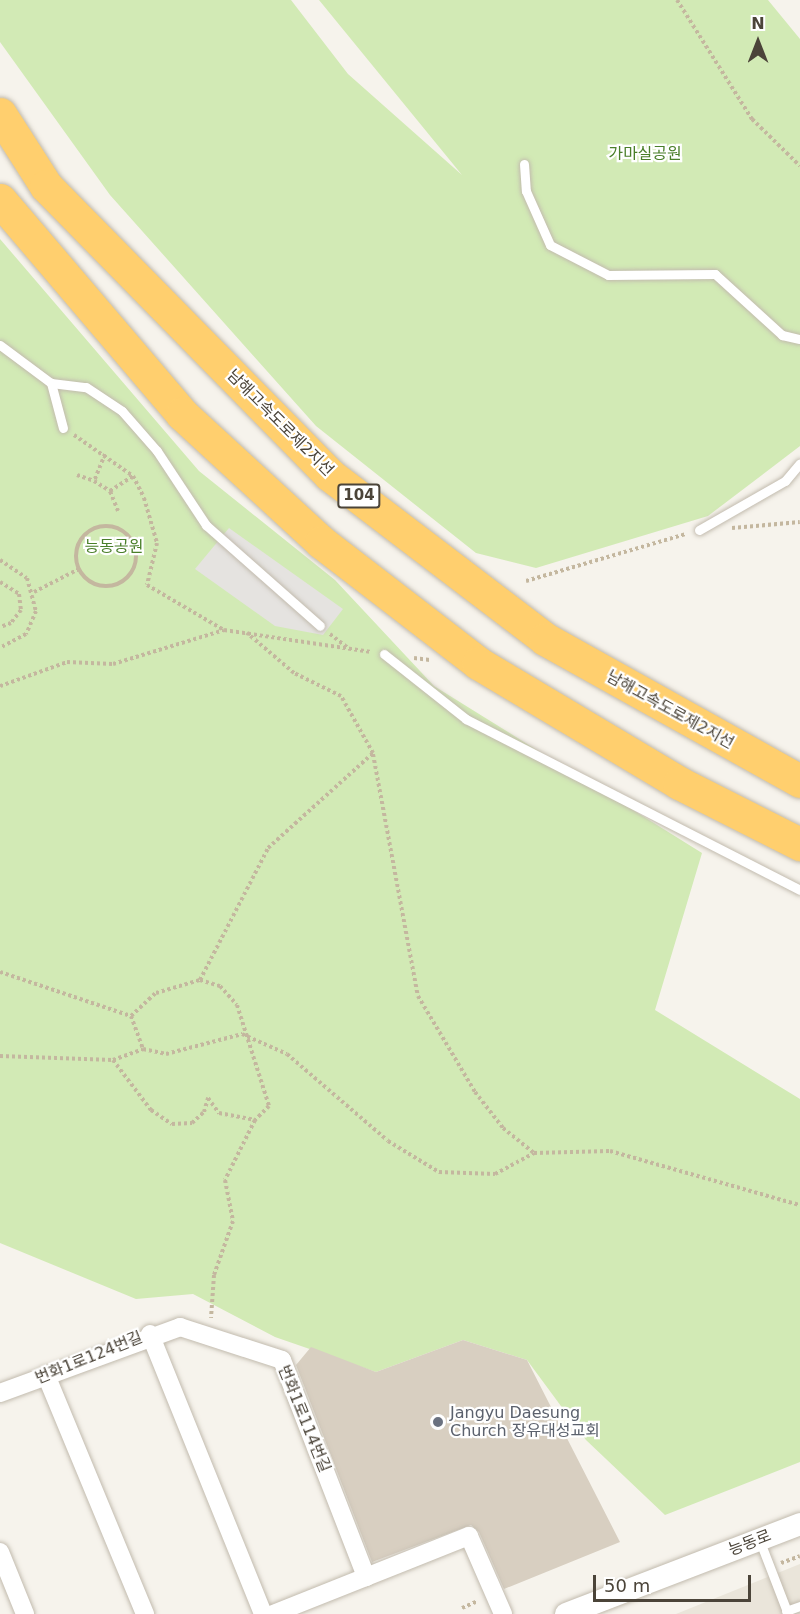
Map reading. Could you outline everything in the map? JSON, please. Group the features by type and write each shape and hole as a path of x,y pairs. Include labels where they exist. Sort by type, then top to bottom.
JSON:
{"highway":[{"name":"남해고속도로제2지선","path":"0,114 46,186 330,475 545,639 800,781"},
{"path":"0,200 182,414 321,542 478,663 679,783 800,844"}],"street":[{"name":"번화1로114번길","path":"180,1327 213,1333 282,1360 366,1577"},
{"name":"번화1로124번길","path":"0,1393 150,1334 180,1327"},
{"path":"150,1334 263,1614"},
{"path":"46,1375 145,1614"},
{"name":"능동로","path":"566,1614 800,1524"},
{"path":"273,1614 469,1536 503,1614"},
{"path":"0,1552 25,1614"}],"lane":[{"path":"524,164 526,191 550,245 608,275 715,274 782,335 800,339"},
{"path":"0,345 51,383 86,387 122,411 158,451 206,525 320,626"},
{"path":"51,383 63,428"},
{"path":"699,530 785,481 800,463"},
{"path":"384,654 466,719 800,890"},
{"path":"759,1539 787,1612 800,1606"}],"path":[{"path":"677,0 752,119 800,166"},
{"path":"63,428 105,454 133,476 157,543 147,585 224,630 437,662"},
{"path":"94,480 105,454"},
{"path":"76,475 94,480 110,491 118,511"},
{"path":"110,491 133,476"},
{"path":"526,581 699,530 800,522"},
{"path":"116,527 131,540 136,559 120,583 92,583 79,569 76,549 87,533 116,527"},
{"path":"0,560 27,578 33,592 36,611 26,634 0,648"},
{"path":"33,592 79,569"},
{"path":"0,582 19,594 21,610 0,627"},
{"path":"320,626 348,648"},
{"path":"0,686 67,662 113,664 224,630"},
{"path":"247,633 294,673 341,696 373,753 418,996 475,1092 502,1128 534,1153"},
{"path":"200,980 268,848 373,753"},
{"path":"0,972 131,1016"},
{"path":"131,1016 156,993 200,980 220,986 237,1005 242,1034 269,1107 255,1120 225,1180 233,1221 214,1275 213,1333"},
{"path":"131,1016 143,1049"},
{"path":"0,1056 113,1060 143,1049 166,1054 242,1034 299,1062 387,1142 440,1172 495,1174 534,1153 610,1151 800,1205"},
{"path":"113,1060 151,1110 172,1124 192,1123 204,1112 208,1098 219,1113 255,1120"}],"shaded area":[{"path":"229,528 343,609 323,635 275,626 195,569"},
{"path":"800,1564 800,1614 676,1614"}],"green space":[{"name":"가마실공원","path":"0,0 291,0 348,74 462,175 319,0 768,0 800,39 800,446 708,516 536,568 476,553 316,426 110,195 0,42"},
{"name":"능동공원","path":"0,239 199,471 335,580 434,686 702,853 655,1010 800,1099 800,1462 665,1515 586,1440 527,1360 463,1340 376,1372 275,1337 193,1294 136,1299 0,1243"}],"building":[{"name":"Jangyu Daesung Church 장유대성교회","path":"463,1340 527,1360 620,1542 504,1589 479,1532 471,1525 372,1562 296,1365 311,1347 376,1372"}],"place":[{"name":"Jangyu Daesung Church 장유대성교회","path":"438,1422"}]}
